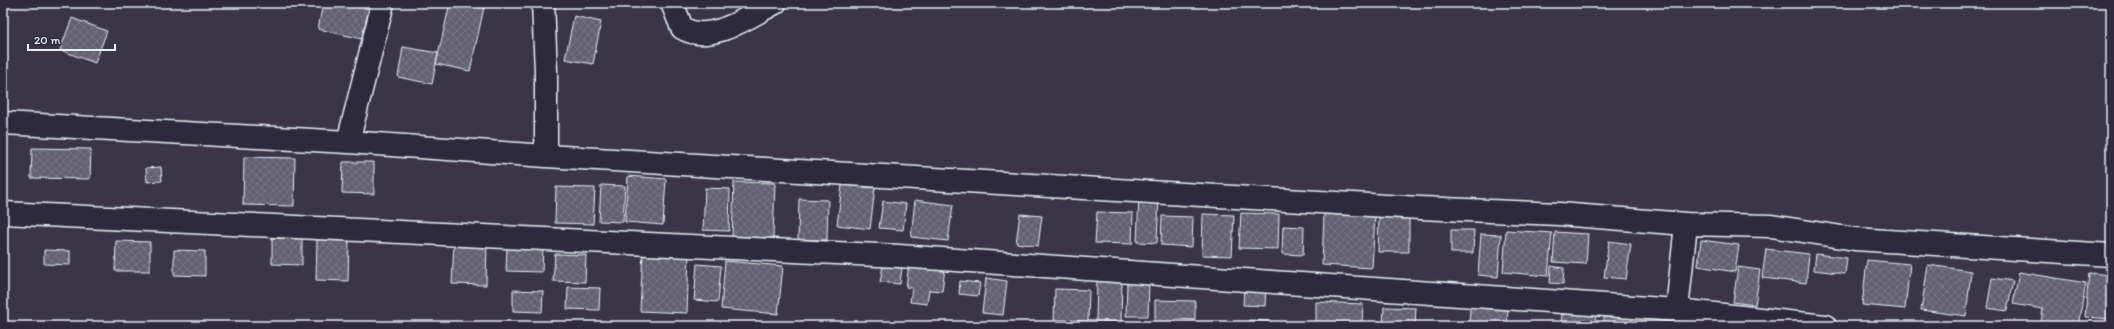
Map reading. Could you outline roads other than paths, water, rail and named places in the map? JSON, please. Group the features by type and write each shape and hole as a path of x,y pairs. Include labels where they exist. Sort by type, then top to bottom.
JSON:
{"street":[{"path":"348,142 383,3"},
{"path":"542,3 546,71 546,156"},
{"path":"672,3 682,28 697,34 714,34 775,3"},
{"path":"3,122 348,142 546,156 1412,207 1559,214 1686,224 1771,226 1855,239 2111,255"},
{"path":"3,213 899,256 1677,310 1825,326"},
{"path":"1677,310 1686,224"}]}
